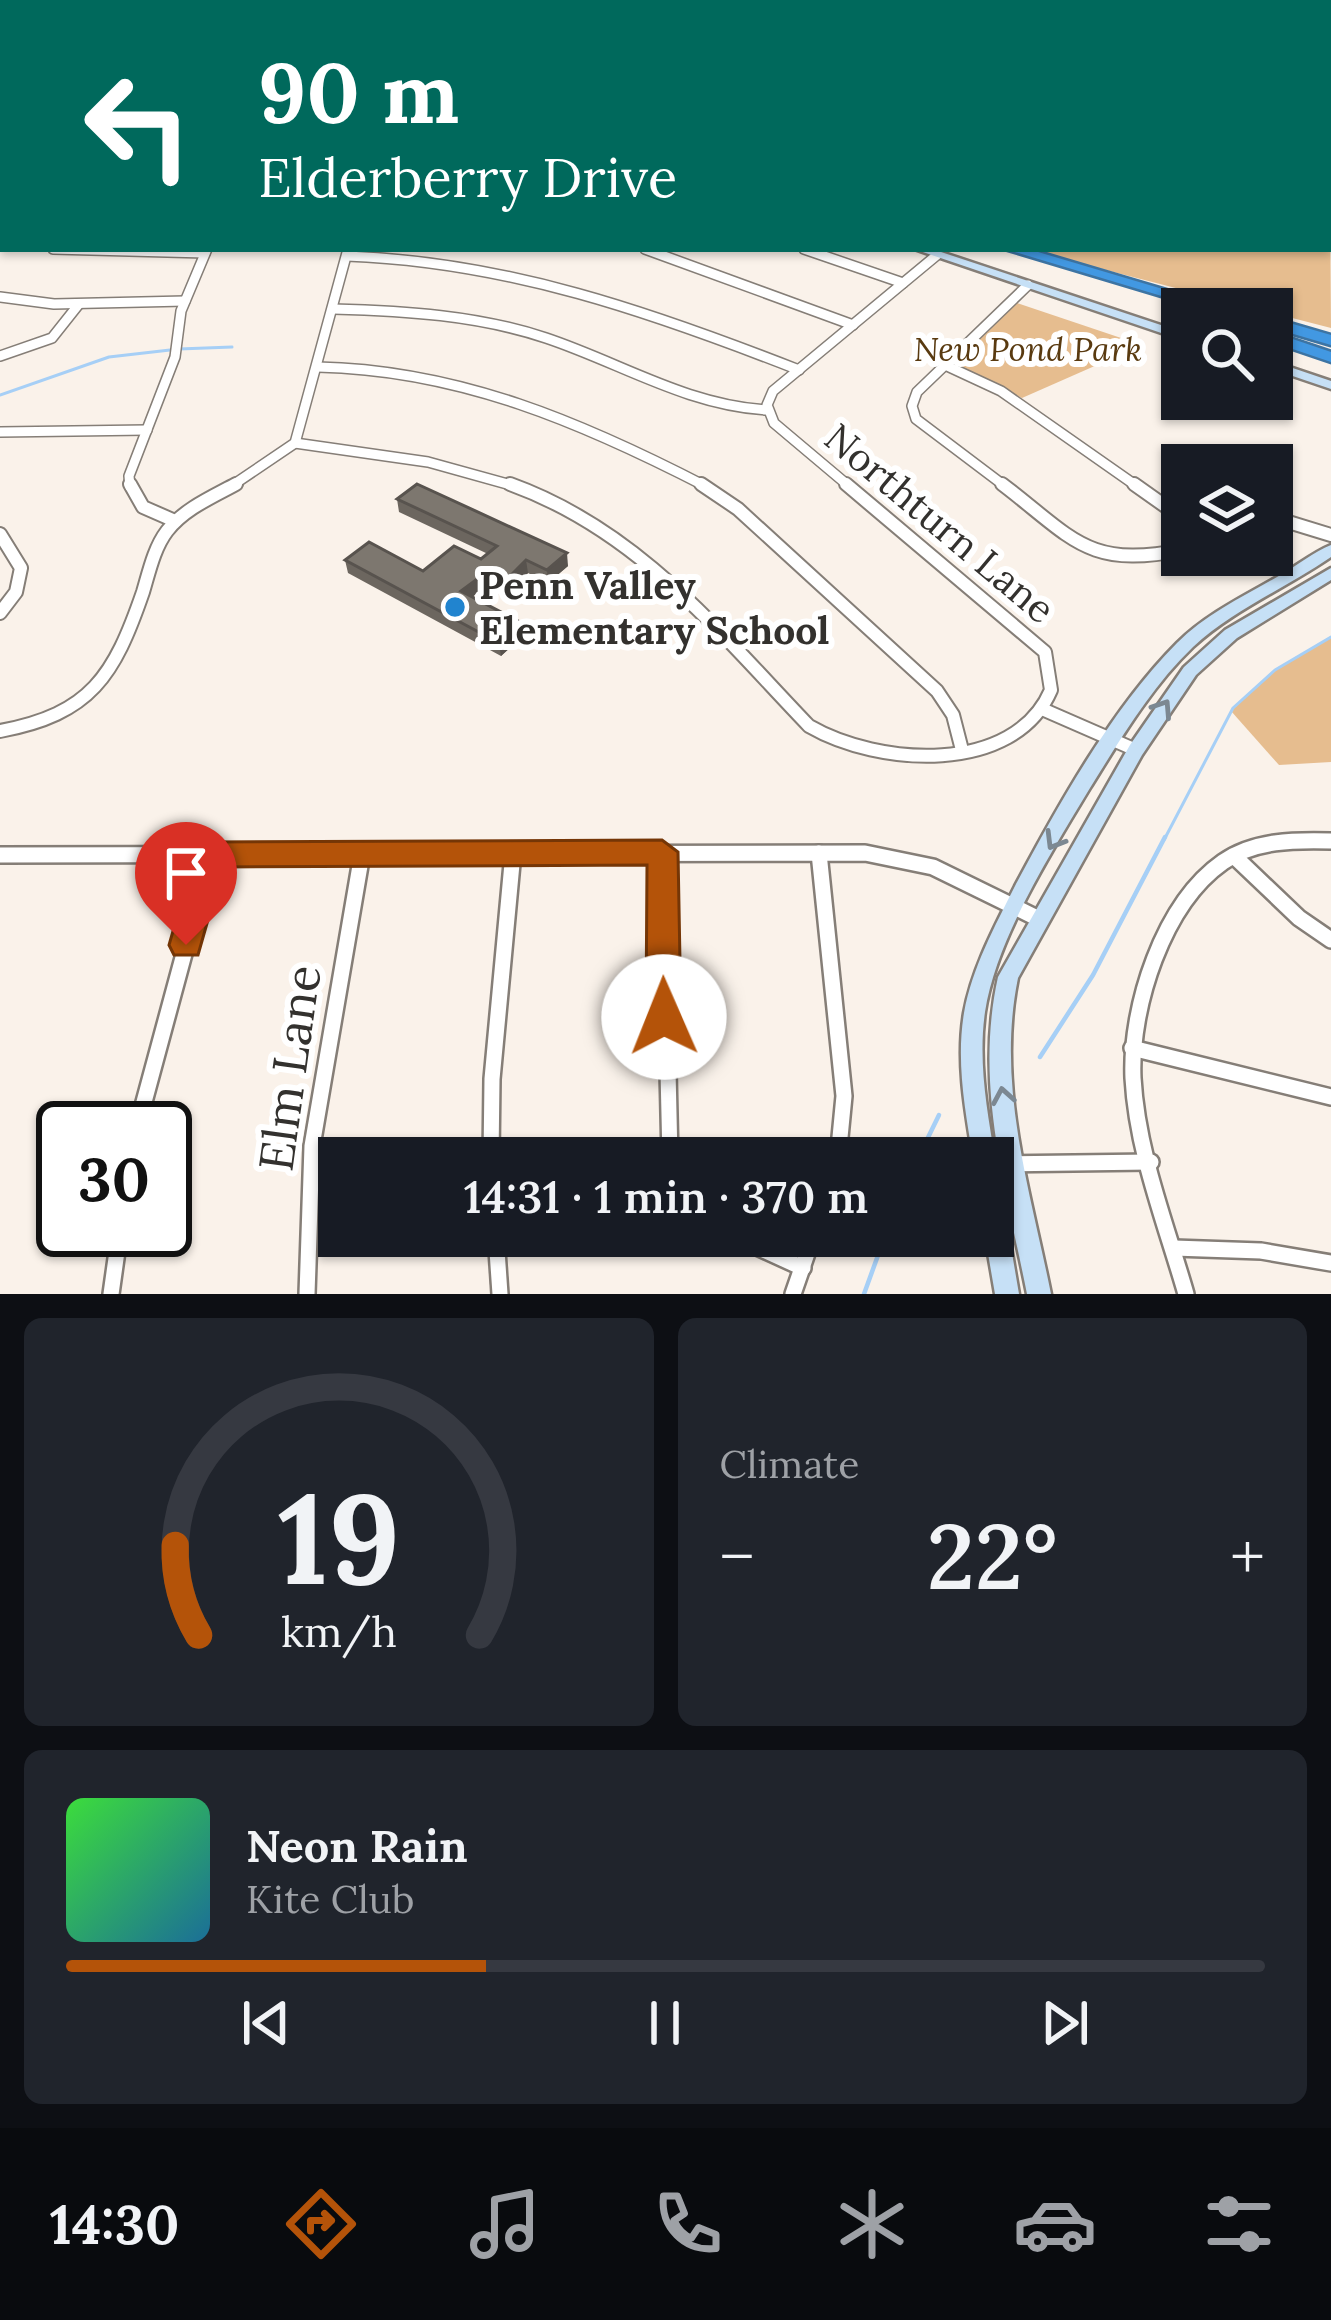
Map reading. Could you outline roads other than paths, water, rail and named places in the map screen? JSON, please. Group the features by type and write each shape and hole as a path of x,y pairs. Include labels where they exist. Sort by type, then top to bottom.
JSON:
{"highway":[{"path":"1002,252 1161,298"},
{"path":"1022,252 1161,292"},
{"path":"1089,271 1161,289"},
{"path":"1145,293 1161,298"},
{"path":"1293,331 1331,339"},
{"path":"1293,337 1331,357"}],"main road":[{"path":"929,252 1161,329"},
{"path":"1293,372 1331,385"},
{"path":"981,1137 971,1067 972,1029 985,969 1015,906 1149,684 1181,648 1331,550"},
{"path":"1040,1294 997,1060 998,1016 1008,977 1173,692 1211,650 1331,573"},
{"path":"1001,1257 1007,1294"}],"street":[{"path":"176,521 150,512 130,493 129,476 175,357 185,301 206,252"},
{"path":"653,252 853,325"},
{"path":"813,252 903,283"},
{"path":"0,731 53,718 104,683 118,662 159,543 176,521 263,470 295,443 347,253 401,257 587,289 799,370"},
{"path":"333,309 397,311 519,332 708,405 767,410 772,392 938,255"},
{"path":"1028,285 913,399 913,412 922,426 1087,549 1132,560 1161,554"},
{"path":"0,297 79,304 185,301"},
{"path":"0,356 52,338 79,304"},
{"path":"945,365 1001,391 1161,503"},
{"path":"318,367 386,369 481,388 707,488 738,509 937,692 953,716 962,750"},
{"name":"Northturn Lane","path":"767,410 774,423 1036,640 1053,670 1051,694 1042,709"},
{"path":"0,432 147,430"},
{"path":"295,443 421,458 488,475 629,546 817,732 871,750 962,750 1004,742 1029,726 1042,709 1136,750"},
{"path":"1293,523 1331,535"},
{"path":"0,534 21,568 16,592 0,613"},
{"path":"1186,1294 1136,1098 1132,1048 1141,1001 1177,922 1208,874 1234,856 1278,843 1331,841"},
{"path":"662,852 669,1137"},
{"path":"491,1137 492,1079 513,853"},
{"path":"820,853 844,1096 840,1137"},
{"path":"0,855 820,853 911,860 1039,919"},
{"path":"143,1101 211,854"},
{"name":"Elm Lane","path":"308,1294 312,1146 362,854"},
{"path":"1234,856 1298,918 1331,940"},
{"path":"1132,1048 1331,1097"},
{"path":"1015,1165 1151,1162"},
{"path":"1174,1248 1261,1250 1331,1263"},
{"path":"111,1294 116,1257"},
{"path":"497,1257 500,1294"},
{"path":"778,1257 802,1268"},
{"path":"793,1294 806,1257"}],"waterway":[{"path":"179,349 232,347"},
{"path":"0,395 109,357 170,350"},
{"path":"1164,840 1233,708 1275,670 1331,637"},
{"path":"1040,1057 1093,975 1165,837"},
{"path":"928,1137 939,1115"},
{"path":"864,1294 877,1257"}],"place":[{"name":"Penn Valley Elementary School","path":"455,607"}],"park label":[{"name":"New Pond Park","path":"1028,349"}]}
